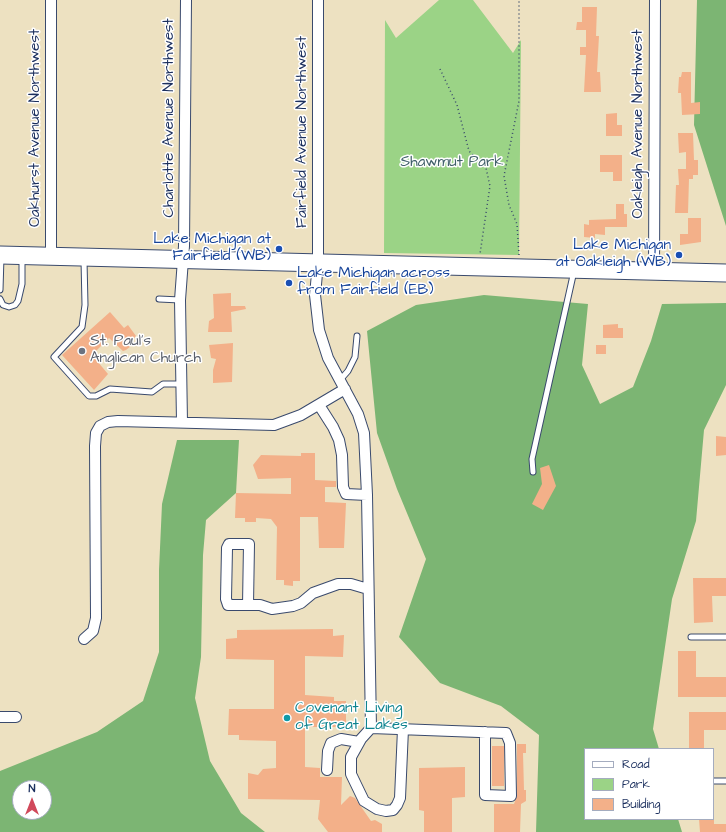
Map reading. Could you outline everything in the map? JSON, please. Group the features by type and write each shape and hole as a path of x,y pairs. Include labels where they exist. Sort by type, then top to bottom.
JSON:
{"highway":[{"path":"0,255 726,273"}],"street":[{"name":"Oakhurst Avenue Northwest","path":"51,0 51,257"},
{"name":"Charlotte Avenue Northwest","path":"182,422 180,300 181,260 184,246 186,0"},
{"name":"Fairfield Avenue Northwest","path":"318,0 318,263 315,295 319,330 328,358 358,414 364,433 367,495 371,728"},
{"name":"Oakleigh Avenue Northwest","path":"654,0 654,272"},
{"path":"84,639 93,631 96,618 96,433 100,426 108,422 182,422 274,425 301,415 319,405 342,384"},
{"path":"319,405 334,427 339,440 342,454 343,487 346,494 367,495"},
{"path":"248,605 250,544 229,544 227,548 226,599 228,605 260,606 272,609 293,606 301,603 313,593 338,584 351,584 368,589"},
{"path":"0,717 16,717"},
{"path":"403,729 400,798 393,810 386,811 377,809 364,801 351,774 351,757 359,742 371,728 403,729 485,732 506,733 510,743 511,796 485,795 485,732"},
{"path":"327,770 328,751 331,743 341,738 359,742"}],"lane":[{"path":"0,255 0,290"},
{"path":"0,299 3,305 9,307 15,305 18,301 22,284 22,256"},
{"path":"84,258 85,306 82,327 54,357 89,396 96,396 110,389 152,392 164,384 182,384"},
{"path":"533,472 532,459 574,270"},
{"path":"159,299 180,300"},
{"path":"342,384 355,357 357,336"},
{"path":"691,637 726,637"},
{"path":"714,781 726,781"}],"path":[{"path":"519,0 519,101 504,176 509,205 517,224 519,255"},
{"path":"440,70 457,105 468,151 486,168 490,186 480,254"}],"green space":[{"name":"Shawmut Park","path":"439,0 473,0 513,53 521,40 519,255 384,253 385,20 396,38"},
{"path":"697,0 726,0 726,226 694,125"},
{"path":"484,295 588,304 582,365 600,404 633,387 651,341 662,304 726,303 726,385 704,430 696,521 672,599 653,729 659,748 584,748 584,820 678,820 682,832 536,832 539,735 501,706 440,683 399,637 426,559 397,489 377,433 367,331 416,305"},
{"path":"177,440 239,440 236,493 206,520 203,555 201,657 195,698 210,761 241,813 265,832 0,832 0,771 97,732 143,701 159,652 159,570 162,504"}],"building":[{"path":"582,7 597,7 596,36 599,36 597,72 600,72 601,92 584,92 586,55 580,55 580,47 586,47 586,30 576,30 577,22 582,22"},
{"path":"682,72 691,72 691,103 700,102 700,114 682,115 681,93 678,93 679,77 681,77"},
{"path":"617,113 617,125 622,125 622,136 606,136 606,114"},
{"path":"678,133 693,133 694,160 698,160 698,175 693,175 693,179 689,179 688,213 675,213 676,185 679,185 678,169 686,169 686,152 679,153"},
{"path":"600,155 622,155 622,181 613,181 613,172 600,172"},
{"path":"616,204 624,204 624,214 627,214 627,227 605,227 605,235 595,234 595,238 584,237 584,224 589,225 589,220 616,219"},
{"path":"688,218 701,218 701,242 680,245 680,234 688,234"},
{"path":"231,293 231,306 245,306 246,309 231,312 232,332 208,332 209,321 214,318 213,294"},
{"name":"St. Paul's Anglican Church","path":"110,312 124,328 128,325 136,336 130,342 131,346 126,350 123,351 109,338 92,355 108,374 94,390 62,355"},
{"path":"618,324 618,328 623,328 623,338 603,338 603,325"},
{"path":"233,343 232,382 213,383 213,370 216,359 211,358 209,345"},
{"path":"596,345 606,345 606,354 596,354"},
{"path":"716,436 726,437 726,455 716,456"},
{"path":"301,453 315,453 315,480 336,481 336,487 325,487 325,502 346,503 344,548 319,548 318,517 300,517 300,581 293,581 293,586 284,585 284,580 276,580 277,527 271,519 256,518 256,522 245,522 245,518 235,518 236,493 291,494 291,478 258,479 253,465 261,455 301,456"},
{"path":"549,465 556,486 543,510 532,504 542,484 540,468"},
{"path":"693,578 726,578 726,596 712,596 713,622 694,623"},
{"name":"Covenant Living of Great Lakes","path":"333,629 333,636 344,635 343,657 305,656 305,695 334,697 334,701 346,701 346,727 305,727 305,767 320,768 320,777 342,777 341,805 350,796 355,798 371,821 375,820 382,824 382,832 328,832 318,819 320,800 248,799 248,773 258,775 263,769 276,768 276,741 239,740 239,735 228,735 229,709 274,709 274,660 226,659 226,639 237,638 237,630"},
{"path":"678,651 696,651 696,677 726,677 726,697 678,697"},
{"path":"689,712 726,712 726,730 704,730 704,748 689,748"},
{"path":"517,744 526,744 526,753 523,753 524,790 526,790 526,801 521,804 520,832 494,832 494,804 514,804 517,796"},
{"path":"492,746 504,746 504,786 492,786"},
{"name":"Covenant Living of Great Lakes","path":"465,767 465,797 452,798 452,832 424,832 424,811 419,810 419,768"},
{"path":"699,820 714,820 714,824 726,824 726,832 700,832"}],"place":[{"name":"Lake Michigan at Fairfield (WB)","path":"279,249"},
{"name":"Lake Michigan at Oakleigh (WB)","path":"679,255"},
{"name":"Lake Michigan across from Fairfield (EB)","path":"289,283"},
{"name":"St. Paul's Anglican Church","path":"82,351"},
{"name":"Covenant Living of Great Lakes","path":"287,718"}]}
